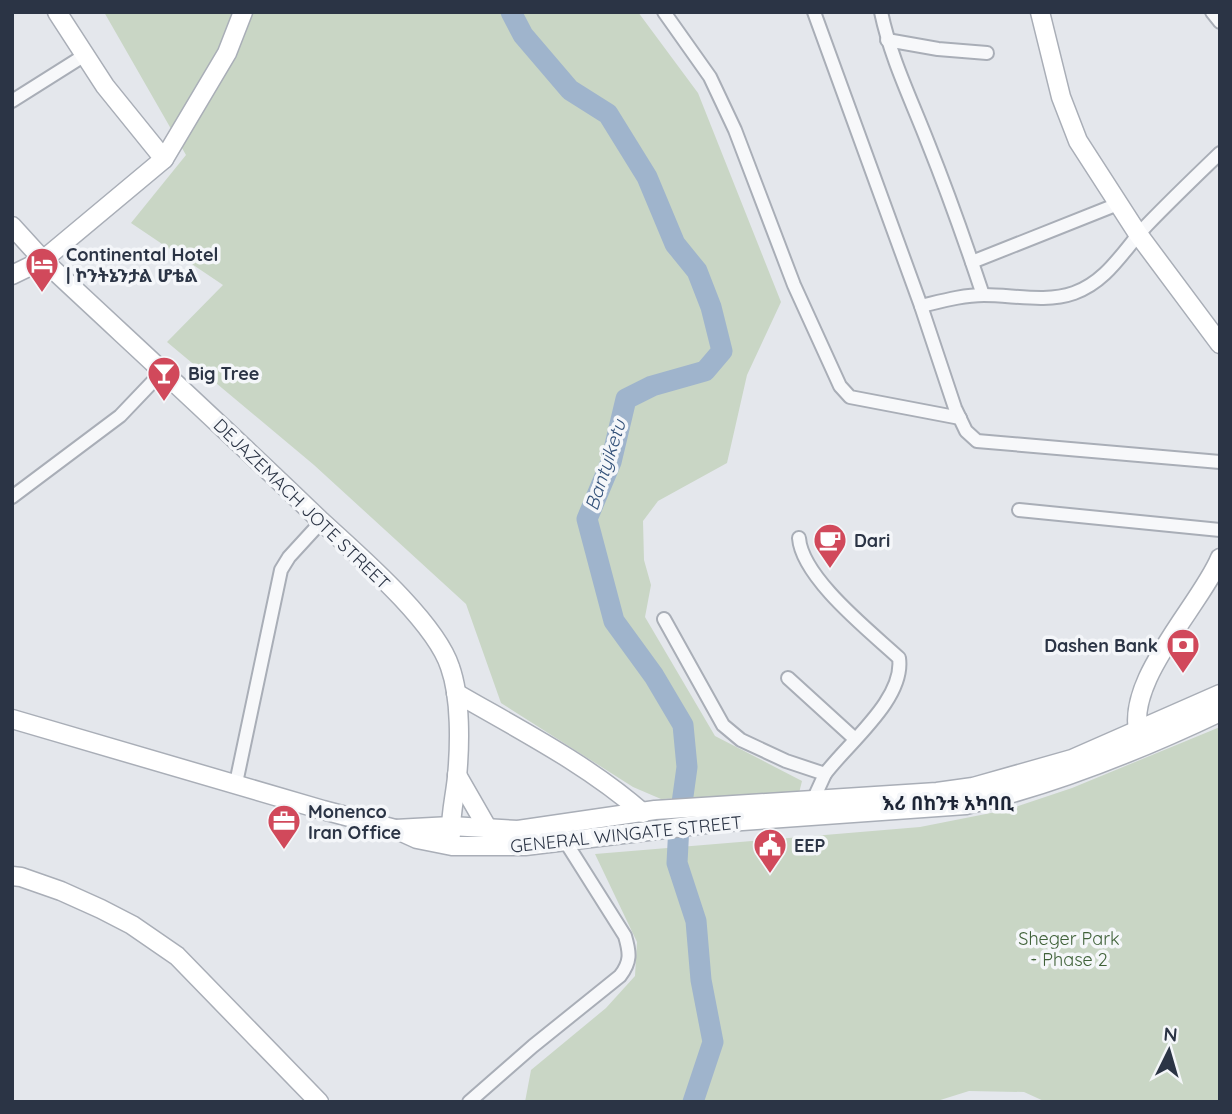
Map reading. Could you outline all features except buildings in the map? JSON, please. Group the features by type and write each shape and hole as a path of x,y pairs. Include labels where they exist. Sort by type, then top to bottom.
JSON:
{"main road":[{"path":"57,12 104,86 164,159"},
{"path":"12,275 43,260 164,159 227,53 243,12"},
{"path":"1040,12 1061,97 1078,141 1138,234 1220,344"},
{"name":"DEJAZEMACH JOTE STREET","path":"12,226 43,260 252,453 419,617 443,648 451,668 456,693 457,775 451,826 452,846"},
{"path":"1141,739 1142,691 1166,645 1214,572 1220,558"},
{"path":"456,693 589,771 649,811"},
{"name":"GENERAL WINGATE STREET","path":"395,829 451,826 518,830 649,811 714,815 966,805 1061,779 1141,739 1220,694"},
{"name":"GENERAL WINGATE STREET","path":"13,723 236,783 395,829 417,839 452,846 525,846 657,830 714,815 814,799 937,792 973,787 1141,739 1220,712"},
{"path":"457,775 488,829"},
{"path":"12,876 61,891 101,909 132,925 177,956 319,1102"}],"street":[{"path":"664,12 710,77 735,130 794,285 840,386 850,397 960,418"},
{"path":"814,12 966,431 977,441 1220,462"},
{"path":"881,12 900,78 953,207 983,295"},
{"path":"1212,12 1220,22"},
{"path":"887,40 938,49 987,53"},
{"path":"12,101 85,55"},
{"path":"921,306 983,295 1049,298 1073,293 1095,284 1110,270 1138,234 1220,153"},
{"path":"972,262 1118,204"},
{"path":"12,496 120,416 162,372"},
{"path":"1019,510 1220,530"},
{"path":"236,783 281,570 321,521"},
{"path":"799,538 800,551 823,586 900,658 901,671 895,688 876,715 825,774 814,799"},
{"path":"664,619 723,725 741,740 786,761 825,774"},
{"path":"788,678 855,739"},
{"path":"469,1102 620,976 628,966 630,953 625,936 565,841"}],"green space":[{"path":"104,12 638,12 698,93 781,302 747,375 727,463 658,501 643,521 644,560 651,585 645,617 715,736 802,781 799,793 661,799 633,787 501,703 466,604 314,465 167,342 223,285 131,223 186,155"},
{"name":"Sheger Park - Phase 2","path":"1220,727 1220,1102 1046,1102 1024,1092 969,1091 934,1102 525,1102 531,1070 606,1008 635,976 637,942 595,854 920,827 1006,810 1072,788"}],"waterway":[{"name":"Bantyiketu","path":"511,12 523,35 570,90 608,114 647,177 675,244 697,271 711,307 722,351 705,371 652,386 626,399 611,462 587,519 614,621 654,676 683,725 687,767 677,863 696,921 701,980 713,1042 693,1102"}],"place":[{"name":"Continental Hotel | ኮንትኔንታል ሆቴል","path":"42,294"},
{"name":"Big Tree","path":"164,403"},
{"name":"Dari","path":"830,570"},
{"name":"Dashen Bank","path":"1183,675"},
{"name":"Monenco Iran Office","path":"284,851"},
{"name":"EEP","path":"770,875"}],"district":[{"name":"እሪ በከንቱ አካባቢ","path":"948,803"}]}
